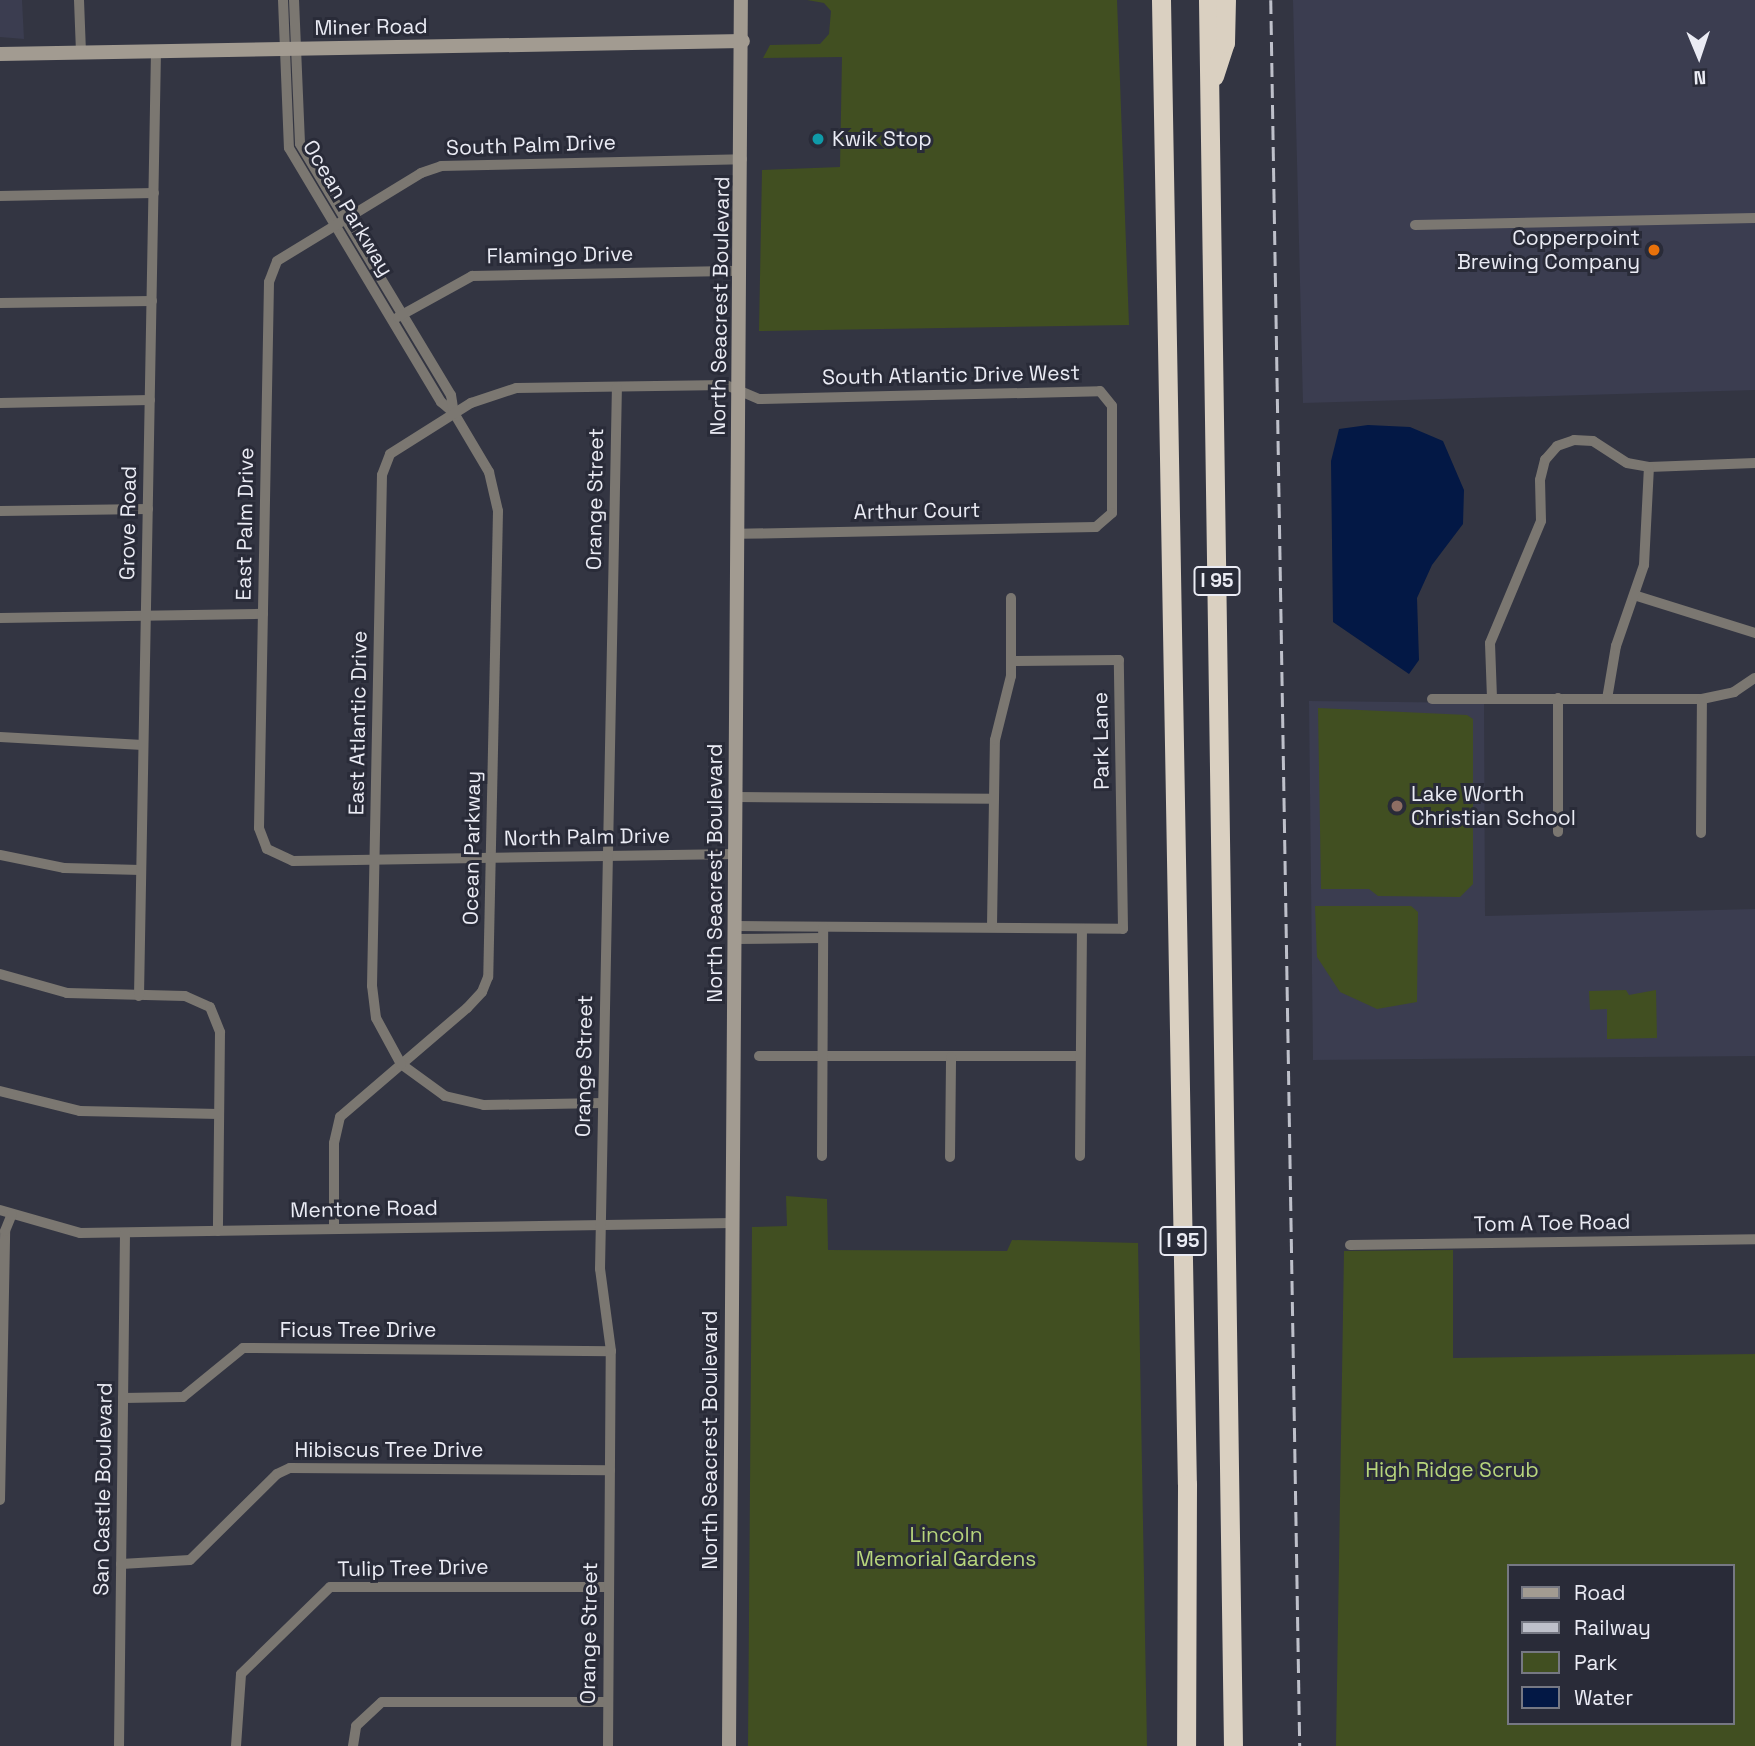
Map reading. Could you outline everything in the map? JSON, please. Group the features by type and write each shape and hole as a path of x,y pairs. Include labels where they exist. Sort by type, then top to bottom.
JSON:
{"highway":[{"name":"I 95","path":"1161,0 1187,1484 1186,1746"},
{"name":"I 95","path":"1208,0 1233,1745"},
{"path":"1210,90 1225,43 1226,0"}],"street":[{"path":"79,0 81,53"},
{"name":"Ocean Parkway","path":"283,0 291,49"},
{"name":"Ocean Parkway","path":"295,0 286,141 340,221 397,318 451,395 454,413 496,491 491,858 485,987 467,1008 340,1117 334,1143 334,1228"},
{"name":"North Seacrest Boulevard","path":"729,1746 743,41 741,0"},
{"name":"Miner Road","path":"0,54 743,41"},
{"name":"Grove Road","path":"139,996 156,52"},
{"name":"South Palm Drive","path":"340,221 421,173 441,166 742,159"},
{"path":"0,196 154,193"},
{"path":"1415,225 1755,218"},
{"name":"East Palm Drive","path":"272,855 259,828 270,274 282,256 340,221"},
{"name":"Flamingo Drive","path":"397,318 472,276 741,271"},
{"path":"0,303 152,301"},
{"name":"East Atlantic Drive","path":"603,1103 468,1103 430,1089 401,1064 382,1034 373,1002 383,468 396,449 454,413 506,389 726,385 740,391"},
{"name":"Orange Street","path":"608,1746 611,1351 602,1285 601,1225 617,387"},
{"name":"South Atlantic Drive West","path":"740,391 759,399 1100,391 1112,406 1112,513 1096,527"},
{"path":"0,403 150,400"},
{"path":"1492,698 1490,643 1541,521 1540,480 1545,460 1557,446 1574,440 1593,442 1627,463 1649,467 1755,463"},
{"path":"1607,699 1616,646 1637,596 1644,565 1649,467"},
{"path":"0,511 148,509"},
{"name":"Arthur Court","path":"739,534 1096,527"},
{"path":"1637,596 1755,633"},
{"path":"992,926 995,740 1011,661 1011,598"},
{"path":"0,618 263,614"},
{"name":"Park Lane","path":"1011,661 1119,660 1123,929 1082,929"},
{"path":"1432,699 1702,699 1734,692 1755,678"},
{"path":"1558,698 1558,832"},
{"path":"1701,833 1702,699"},
{"path":"0,737 144,745"},
{"path":"737,797 994,799"},
{"name":"North Palm Drive","path":"272,855 293,861 736,854"},
{"path":"0,855 64,868 141,870"},
{"path":"736,932 774,926 823,933"},
{"path":"774,926 774,938"},
{"path":"736,932 774,938 823,933 992,926 1082,929 1080,1156"},
{"path":"821,1156 823,933"},
{"path":"0,974 67,993 185,996 205,1003 219,1025 218,1231"},
{"path":"759,1056 1080,1056"},
{"path":"950,1157 951,1057"},
{"path":"0,1091 80,1111 219,1114"},
{"name":"Mentone Road","path":"0,1210 64,1231 125,1233 733,1223"},
{"path":"0,1500 5,1231 12,1214"},
{"name":"San Castle Boulevard","path":"119,1746 125,1233"},
{"name":"Tom A Toe Road","path":"1350,1245 1755,1239"},
{"name":"Ficus Tree Drive","path":"123,1398 183,1397 243,1349 611,1351"},
{"name":"Hibiscus Tree Drive","path":"121,1564 176,1564 190,1560 277,1474 290,1468 610,1470"},
{"name":"Tulip Tree Drive","path":"236,1746 241,1674 330,1587 609,1587"},
{"path":"353,1746 356,1726 382,1702 608,1702"}],"shaded area":[{"path":"0,0 22,0 24,39 0,37"},
{"path":"1293,0 1755,0 1755,390 1303,403"},
{"name":"Lake Worth Christian School","path":"1309,701 1484,703 1485,916 1755,909 1755,1056 1313,1060"}],"green space":[{"path":"807,0 1117,0 1129,325 759,331 762,170 840,167 842,57 763,58 770,45 820,44 829,34 831,11 824,3"},
{"path":"1318,708 1467,715 1473,719 1473,884 1460,897 1378,896 1369,889 1321,889"},
{"path":"1315,906 1411,906 1418,912 1417,1002 1377,1009 1340,992 1317,957"},
{"path":"1626,990 1629,995 1656,990 1657,1038 1607,1039 1607,1009 1590,1010 1589,991"},
{"name":"Lincoln Memorial Gardens","path":"786,1196 827,1199 828,1250 1007,1251 1012,1240 1138,1243 1147,1746 748,1746 752,1227 787,1226"},
{"name":"High Ridge Scrub","path":"1453,1250 1453,1358 1755,1354 1755,1746 1336,1746 1344,1251"}],"water":[{"path":"1368,425 1410,427 1443,441 1464,490 1463,524 1432,565 1417,598 1419,660 1409,674 1333,622 1331,461 1339,429"}],"railway":[{"path":"1271,0 1300,1746"}],"place":[{"name":"Kwik Stop","path":"818,139"},
{"name":"Copperpoint Brewing Company","path":"1654,250"},
{"name":"Lake Worth Christian School","path":"1397,806"}]}
